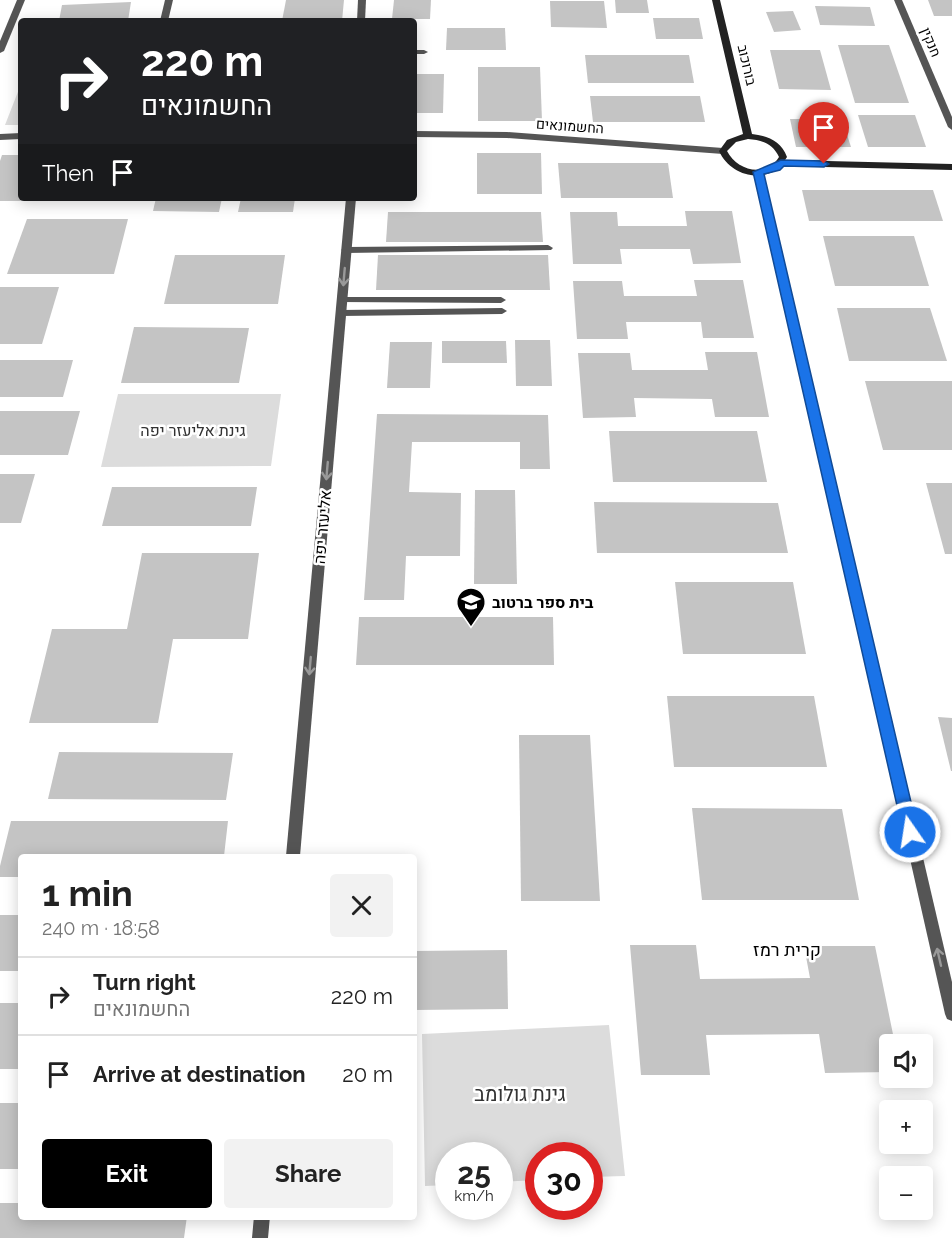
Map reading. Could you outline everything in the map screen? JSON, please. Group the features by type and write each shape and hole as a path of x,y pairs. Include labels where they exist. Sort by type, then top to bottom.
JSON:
{"street":[{"path":"0,51 21,0"},
{"path":"165,18 169,0"},
{"path":"361,18 362,0"},
{"name":"בורוכוב","path":"716,0 748,136"},
{"name":"חנקין","path":"898,0 952,128"},
{"path":"417,52 424,52"},
{"name":"החשמונאים","path":"417,134 507,135 723,151"},
{"path":"0,136 18,136"},
{"path":"748,136 776,144 783,157 781,163 776,168 759,172 738,169 724,158 723,151 730,141 748,136"},
{"path":"781,163 952,167"},
{"path":"759,172 952,1014"},
{"name":"אליעזר יפה","path":"293,854 351,201"},
{"path":"346,250 548,248"},
{"path":"341,313 501,306 342,300"},
{"path":"260,1238 262,1220"}],"green space":[{"path":"18,92 18,125 5,125"},
{"name":"גינת אליעזר יפה","path":"118,394 281,394 271,466 101,467"},
{"name":"גינת גולומב","path":"609,1025 625,1176 603,1177 603,1142 525,1142 525,1181 513,1181 513,1142 435,1142 435,1186 425,1186 422,1034"}],"building":[{"path":"286,0 344,0 342,18 283,18"},
{"path":"394,0 431,0 430,19 392,18"},
{"path":"615,0 647,0 649,13 616,13"},
{"path":"928,0 952,0 952,16 934,16"},
{"path":"550,1 604,1 607,28 551,27"},
{"path":"131,2 128,18 60,18 62,5"},
{"path":"815,6 870,7 875,26 820,25"},
{"path":"793,11 801,30 774,32 766,12"},
{"path":"653,18 699,18 703,39 656,39"},
{"path":"447,28 505,28 506,50 446,50"},
{"path":"838,45 889,45 909,103 855,103"},
{"path":"770,50 820,50 831,90 779,89"},
{"path":"585,55 689,55 694,83 588,83"},
{"path":"478,67 540,67 542,121 478,121"},
{"path":"417,74 444,74 443,113 417,113"},
{"path":"590,96 700,96 705,122 593,122"},
{"path":"858,115 915,115 926,147 868,147"},
{"path":"790,119 842,119 851,147 796,147"},
{"path":"477,153 541,153 542,194 477,194"},
{"path":"2,155 18,155 18,201 0,201"},
{"path":"558,163 668,163 673,198 561,198"},
{"path":"802,190 933,190 943,221 809,221"},
{"path":"155,201 221,201 219,212 153,211"},
{"path":"240,201 295,201 293,212 238,212"},
{"path":"685,211 732,211 741,263 693,264 690,249 620,249 622,264 573,264 570,212 617,212 618,226 687,226"},
{"path":"388,212 541,212 543,242 386,242"},
{"path":"27,219 128,219 114,274 7,274"},
{"path":"823,236 914,236 929,286 835,286"},
{"path":"175,255 285,255 278,304 164,304"},
{"path":"378,255 548,255 550,290 376,290"},
{"path":"694,280 743,280 754,338 703,338 701,322 626,322 628,339 577,339 573,281 622,281 624,296 697,296"},
{"path":"0,287 59,287 42,344 0,344"},
{"path":"837,308 930,308 947,361 849,361"},
{"path":"134,327 249,328 239,383 121,383"},
{"path":"515,340 550,340 552,386 516,386"},
{"path":"442,341 506,341 507,363 442,363"},
{"path":"390,342 432,342 430,388 387,388"},
{"path":"705,352 757,352 769,417 715,417 712,399 634,398 636,417 583,418 578,353 630,353 632,370 708,370"},
{"path":"0,360 73,360 63,397 0,397"},
{"path":"865,381 952,381 952,450 883,450"},
{"path":"0,411 80,411 68,455 0,455"},
{"path":"377,414 548,415 550,469 520,469 520,442 412,442 409,492 461,493 460,556 406,556 404,600 364,600"},
{"path":"609,431 757,431 767,482 613,482"},
{"path":"0,474 35,474 21,523 0,523"},
{"path":"926,483 952,483 952,554 945,554"},
{"path":"112,487 257,487 251,526 102,526"},
{"path":"475,490 515,490 517,584 474,584"},
{"path":"594,502 778,503 788,553 597,553"},
{"path":"142,553 259,553 248,639 173,639 158,723 29,723 52,629 127,629"},
{"path":"675,582 793,582 806,654 683,654"},
{"path":"359,617 553,617 554,665 356,665"},
{"path":"667,696 814,696 827,767 674,767"},
{"path":"938,717 952,718 952,771 951,771"},
{"path":"519,735 590,735 600,901 521,901"},
{"path":"59,752 233,753 226,800 48,799"},
{"path":"692,808 842,809 859,900 702,900"},
{"path":"11,821 228,821 224,854 18,854 18,877 0,877 0,866"},
{"path":"0,915 18,915 18,971 0,971"},
{"path":"630,945 696,945 700,979 810,978 804,946 875,946 893,1034 879,1034 879,1072 825,1073 819,1034 706,1035 710,1075 641,1075"},
{"path":"507,950 508,1009 417,1010 417,951"},
{"path":"0,1003 18,1003 18,1069 0,1069"},
{"path":"0,1103 18,1103 18,1169 0,1169"},
{"path":"0,1203 18,1203 18,1220 186,1220 184,1238 0,1238"}],"place":[{"name":"בית ספר ברטוב","path":"471,628"}],"district":[{"name":"קרית רמז","path":"787,950"}],"route":[{"path":"824,164 781,163 776,168 759,172 910,832"}]}
